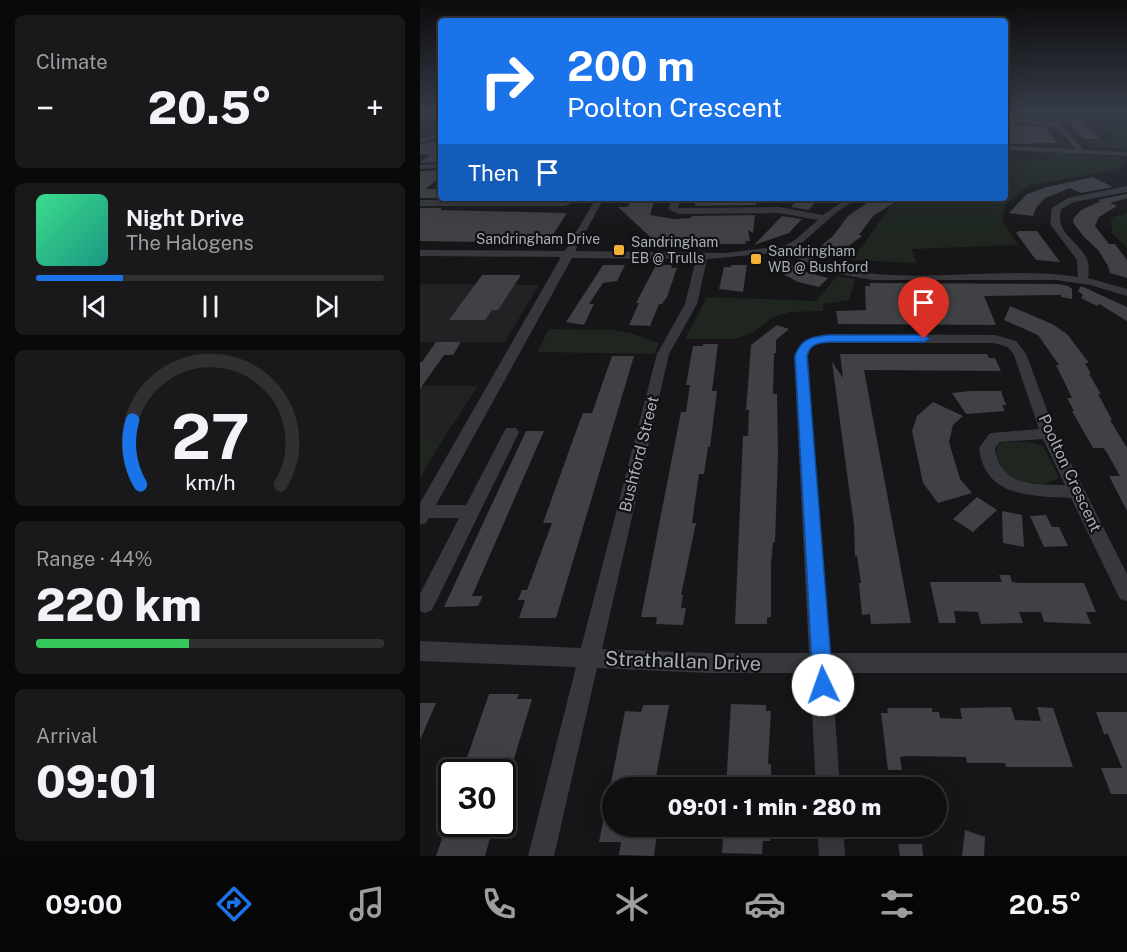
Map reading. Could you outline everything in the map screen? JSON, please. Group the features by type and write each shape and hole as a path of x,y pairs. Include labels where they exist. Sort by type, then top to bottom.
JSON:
{"street":[{"path":"1103,153 1127,154"},
{"path":"420,167 438,166"},
{"path":"1083,279 1082,259 1056,231 1054,221 1057,208 1071,200 1127,189"},
{"path":"420,203 476,201 565,203 571,201"},
{"path":"422,514 598,201"},
{"path":"675,201 674,209 679,211 779,210 825,218"},
{"name":"Sandringham Drive","path":"420,253 742,255 787,249 800,242 835,209 849,201"},
{"path":"787,249 817,265 864,275 928,277 1025,275 1083,279 1127,293"},
{"name":"Bushford Street","path":"541,856 663,354 691,304 702,255"},
{"name":"Poolton Crescent","path":"821,664 801,356 804,347 811,341 829,338 995,339 1012,344 1020,354 1048,434 1127,593"},
{"path":"425,604 511,432"},
{"path":"1048,434 995,437 987,448 991,466 1003,480 1026,489 1077,492"},
{"path":"422,514 471,512"},
{"name":"Strathallan Drive","path":"420,651 821,664 1127,663"},
{"path":"821,664 827,777"},
{"path":"831,837 832,856"}],"shaded area":[{"path":"1046,153 1060,153 1122,157 1126,164 1112,171 1029,185 1005,206 1002,220 1018,245 912,249 916,263 852,260 891,206 900,201 1008,201 1008,160 1048,160"},
{"path":"1127,213 1127,248 1112,233 1111,218"},
{"path":"837,276 855,279 849,300 823,304 823,311 790,312 773,317 754,332 735,339 685,339 707,297 816,301"},
{"path":"420,284 539,285 505,342 420,342"},
{"path":"549,329 613,330 659,343 655,354 537,352"},
{"path":"420,386 478,386 442,441 420,441"},
{"path":"420,441 442,441 420,478"},
{"path":"1030,442 1043,446 1059,477 1049,482 1036,484 1010,477 1003,470 997,454 999,444"}],"building":[{"path":"438,153 438,162 420,163 430,155 420,154"},
{"path":"438,170 438,179 426,189 438,189 438,198 420,198 420,171"},
{"path":"1093,177 1113,187 1081,193 1070,188 1045,198 1036,208 1033,216 1009,213 1027,194"},
{"path":"1127,194 1127,198 1110,203 1117,206 1099,217 1095,226 1109,244 1115,244 1127,260 1127,278 1110,273 1098,250 1084,237 1073,219 1081,210 1101,201 1097,200"},
{"path":"631,201 650,201 654,202 650,215 675,219 692,216 755,215 753,233 748,230 750,241 745,241 746,244 658,244 618,207 628,207"},
{"path":"696,201 756,201 756,205 695,206"},
{"path":"796,201 816,201 809,210 791,207"},
{"path":"859,201 897,201 873,216 859,235 862,236 847,247 844,246 836,252 820,247 833,236 848,216 867,203"},
{"path":"420,208 567,213 549,241 542,240 540,243 420,241"},
{"path":"782,216 802,219 789,233 754,245"},
{"path":"1037,231 1060,262 1036,260 1016,233"},
{"path":"785,261 806,272 828,278 819,287 798,282 768,266"},
{"path":"603,265 625,265 617,281 603,283 589,304 594,304 584,325 566,322"},
{"path":"656,265 672,265 671,268 677,268 667,297 662,304 659,304 650,326 629,325 639,303 636,303"},
{"path":"731,265 747,265 743,292 719,289 724,267 731,267"},
{"path":"482,275 521,275 498,310 492,310 485,320 449,320"},
{"path":"870,283 1058,284 1072,289 1072,299 1061,297 1061,295 984,296 996,325 838,324 836,311 866,310 865,286 870,286"},
{"path":"1081,286 1127,307 1127,321 1099,304 1097,306 1081,298 1083,295 1078,291"},
{"path":"1010,306 1052,324 1067,334 1089,363 1085,363 1091,374 1089,374 1101,394 1098,394 1112,420 1110,420 1127,448 1127,511 1109,476 1120,476 1106,451 1103,448 1093,448 1072,411 1074,411 1067,398 1072,398 1056,365 1059,365 1038,335 1004,320"},
{"path":"777,325 789,329 776,340 776,353 774,353 773,394 777,394 778,454 775,542 773,542 771,564 771,617 767,617 767,624 735,624 743,436 748,436 749,410 746,410 751,345"},
{"path":"436,342 461,342 453,355 444,355 420,389 420,362"},
{"path":"703,344 718,344 712,391 717,391 710,447 708,447 704,474 699,474 692,523 696,523 681,595 683,595 681,608 686,608 683,625 656,624 657,617 641,617 681,412 686,412 690,385 686,385 693,346 703,346"},
{"path":"840,354 987,354 989,358 995,358 1001,371 864,370 911,623 871,624 870,614 862,615 859,583 861,583 857,556 855,556 854,525 832,362 843,378"},
{"path":"612,356 634,356 556,618 519,618 525,600 518,600 522,590 527,590 552,523 543,523 583,413 592,413"},
{"path":"1001,391 1006,405 1002,405 1005,411 966,414 952,393"},
{"path":"933,402 963,416 953,425 949,442 960,479 972,493 938,503 923,483 912,431 917,416"},
{"path":"526,431 544,431 472,596 483,596 478,606 444,607"},
{"path":"977,497 997,510 973,532 953,519"},
{"path":"1002,511 1022,515 1024,547 1003,543"},
{"path":"1046,515 1052,527 1059,527 1068,546 1044,547 1030,516"},
{"path":"999,575 1010,575 1012,582 1019,583 1084,583 1096,612 1086,612 1091,624 1044,622 1041,612 1019,612 1023,623 981,624 978,612 954,611 956,623 939,623 930,582 1002,582"},
{"path":"489,694 519,694 517,699 532,699 514,759 466,759"},
{"path":"420,703 436,703 420,740"},
{"path":"731,704 766,705 766,711 771,711 768,764 771,764 771,777 727,777"},
{"path":"643,705 669,705 656,777 612,777 625,711 641,712"},
{"path":"1011,707 1015,720 1041,721 1037,707 1053,708 1073,767 1006,767 1005,763 967,763 966,757 907,756 900,757 902,770 888,770 881,713 888,713 887,708 932,708 932,712 939,712 940,718 962,719 960,708"},
{"path":"1096,712 1127,712 1127,794 1111,794 1101,768 1122,768 1108,734 1104,734"},
{"path":"602,827 602,837 657,837 654,856 619,855 621,842 599,842"},
{"path":"965,830 985,837 984,856 962,856"},
{"path":"443,837 490,837 485,856 436,856"},
{"path":"723,837 770,837 770,841 763,841 762,854 722,853"},
{"path":"898,844 922,844 923,856 900,856"}],"place":[{"name":"Sandringham EB @ Trulls","path":"619,250"},
{"name":"Sandringham WB @ Bushford","path":"756,259"}],"route":[{"path":"823,685 801,356 804,347 811,341 829,338 924,339"}]}
